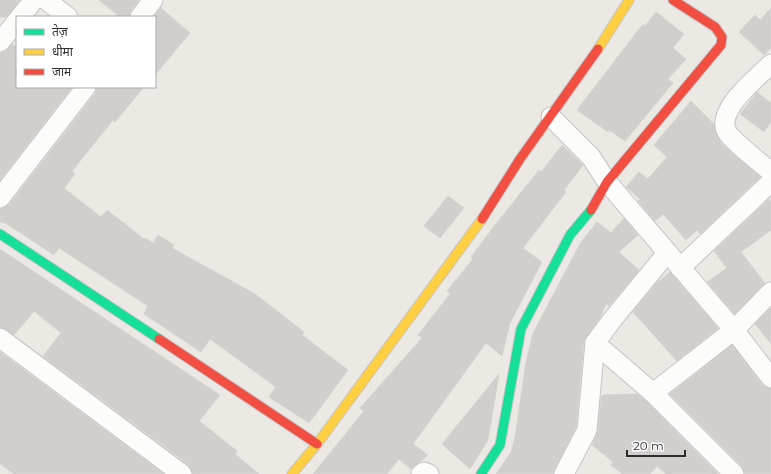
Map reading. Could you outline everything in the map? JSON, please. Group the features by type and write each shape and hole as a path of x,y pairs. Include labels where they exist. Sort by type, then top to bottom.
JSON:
{"street":[{"path":"21,16 34,0"},
{"path":"46,0 67,16"},
{"path":"141,16 154,0"},
{"path":"292,474 317,444 485,215 520,159 600,48 629,0"},
{"path":"481,474 500,445 514,360 521,329 570,235 591,209 607,182 721,45 722,37 716,27 674,0"},
{"path":"0,42 16,22"},
{"path":"771,64 729,107 724,116 724,125 729,135 771,172"},
{"path":"0,198 85,88"},
{"path":"550,118 591,157 607,182 734,330 771,378"},
{"path":"680,268 771,182"},
{"path":"0,234 317,444"},
{"path":"571,471 587,430 595,343 667,253"},
{"path":"653,393 734,330 771,292"},
{"path":"0,338 182,474"},
{"path":"595,343 653,393 734,474"},
{"path":"421,474 424,472 429,474"}],"building":[{"path":"0,0 20,0 6,17 0,17"},
{"path":"99,0 139,0 131,10 129,16 119,16"},
{"path":"161,8 190,33 156,74 156,16 155,16"},
{"path":"771,8 771,48 764,55 739,32 755,15 760,20"},
{"path":"656,12 684,34 673,48 686,59 668,79 673,83 625,141 609,130 608,132 577,110 643,24 645,26"},
{"path":"12,44 16,47 16,88 71,88 0,180 0,53 4,52"},
{"path":"97,88 143,88 115,122 113,120 72,171 75,174 64,188 101,217 107,210 144,239 145,238 153,243 158,235 174,245 172,248 255,294 304,332 302,335 348,370 309,423 269,397 276,387 210,339 201,352 144,314 148,306 59,248 54,255 7,224 0,222 0,209 9,205 95,94"},
{"path":"757,92 771,103 771,122 764,132 740,114"},
{"path":"691,101 714,124 715,131 721,143 760,177 700,234 697,230 686,240 663,214 655,221 638,201 640,199 626,187 639,172 648,179 667,157 654,145"},
{"path":"562,145 583,165 564,190 566,192 523,248 542,262 510,323 502,356 486,343 413,444 428,455 411,469 399,459 387,474 313,474 364,411 360,408 422,338 418,335 450,294 447,291 473,259 471,257 495,225 539,170 541,172"},
{"path":"448,196 464,208 440,238 424,226"},
{"path":"769,199 771,202 771,230 741,252 765,283 735,314 707,282 727,268 714,251"},
{"path":"624,218 638,235 619,252 639,270 609,306 606,304 601,316 584,341 576,427 553,474 496,474 511,452 515,437 526,362 533,333 581,242 597,222 611,233"},
{"path":"0,249 220,395 199,421 237,451 235,454 259,474 193,474 189,465 43,356 61,333 34,311 14,335 0,327"},
{"path":"670,272 718,328 677,361 633,312 655,285"},
{"path":"771,308 771,344 755,324"},
{"path":"732,345 762,385 771,389 771,474 745,474 742,466 670,394"},
{"path":"0,352 164,474 14,474 0,464"},
{"path":"499,374 488,440 470,469 442,444"},
{"path":"637,394 646,401 718,474 666,474 657,466 650,474 622,474 611,465 613,462 592,445 598,431 601,397 603,395"}],"traffic: fast":[{"path":"481,474 500,445 521,329 570,235 591,210"},
{"path":"0,234 159,339"}],"traffic: slow":[{"path":"598,49 629,0"},
{"path":"292,474 317,444 482,219"}],"traffic: jam":[{"path":"591,210 607,182 721,45 722,37 715,27 673,0"},
{"path":"482,219 520,159 598,49"},
{"path":"159,339 317,444"}]}
